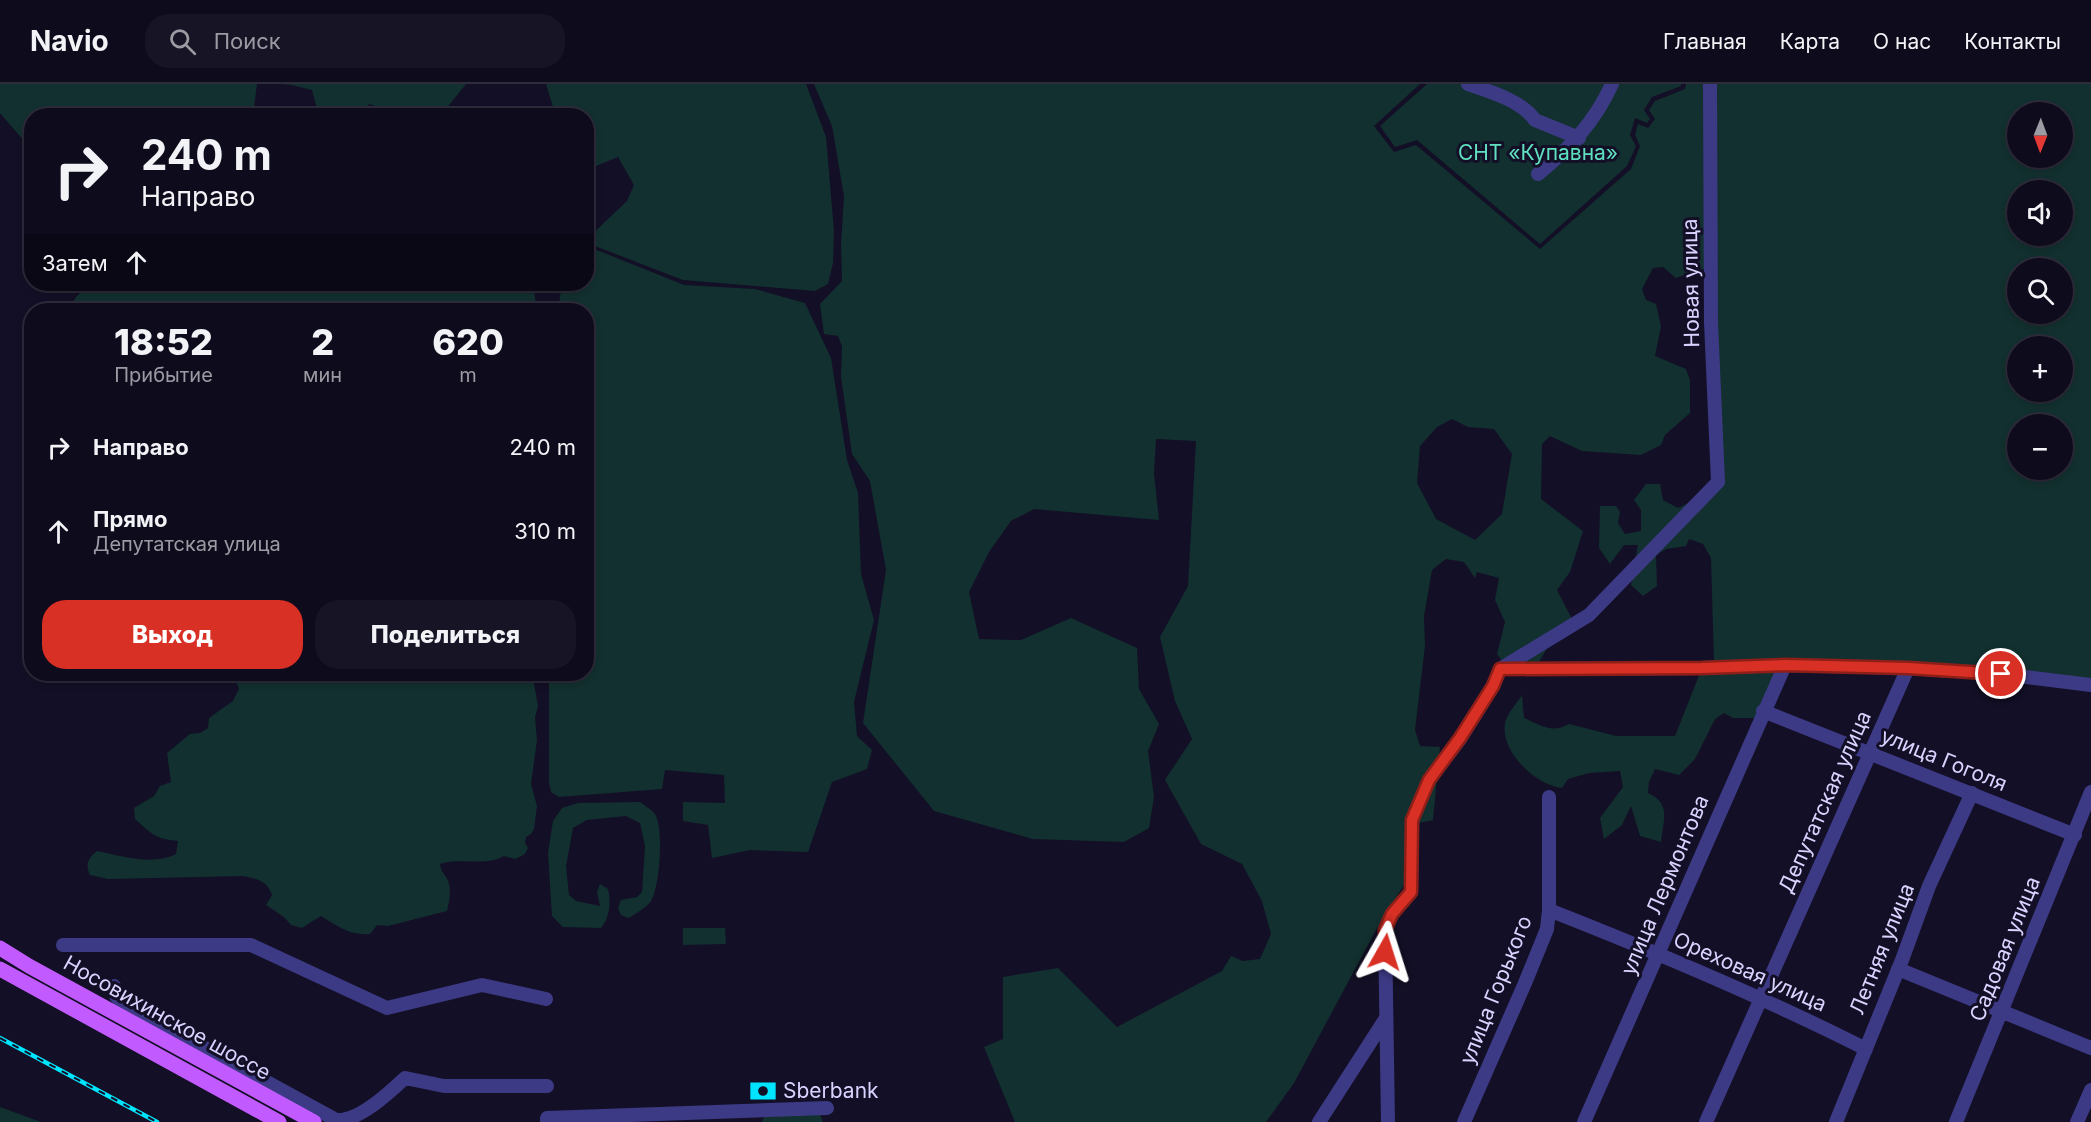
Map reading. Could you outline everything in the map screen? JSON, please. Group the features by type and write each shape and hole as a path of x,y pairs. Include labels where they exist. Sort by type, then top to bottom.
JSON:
{"main road":[{"name":"Носовихинское шоссе","path":"0,948 314,1122"},
{"name":"Носовихинское шоссе","path":"0,969 279,1122"}],"street":[{"path":"1468,84 1504,97 1532,115 1535,120 1579,138"},
{"path":"1538,174 1579,138 1602,106 1612,84"},
{"name":"Новая улица","path":"1500,669 1589,615 1718,482 1712,322 1710,84"},
{"path":"1388,1122 1385,930 1392,914 1411,892 1412,820 1429,780 1460,738 1493,686 1500,669 1702,668 1785,665 1908,668 2001,674 2091,685"},
{"name":"улица Лермонтова","path":"1584,1122 1785,665"},
{"name":"Депутатская улица","path":"1706,1122 1908,668"},
{"name":"улица Гоголя","path":"1763,711 2075,835"},
{"name":"Садовая улица","path":"1956,1122 2091,792"},
{"name":"Летняя улица","path":"1836,1122 1929,886 1971,793"},
{"name":"улица Горького","path":"1464,1122 1547,929 1549,797"},
{"name":"Ореховая улица","path":"1549,910 1659,954 1866,1049"},
{"path":"63,945 251,945 387,1008 482,985 546,999"},
{"path":"1898,969 2091,1048"},
{"path":"114,986 116,996 121,1002 336,1120 345,1122 378,1102 405,1078 444,1086 547,1086"},
{"path":"1322,1118 1386,1018"},
{"path":"2077,1122 2091,1090"},
{"path":"547,1122 547,1118 761,1116 826,1113"}],"green space":[{"path":"0,84 257,84 254,108 24,108 24,141 0,113"},
{"path":"281,84 466,84 447,108 381,108 369,104 367,108 317,108 312,90"},
{"path":"546,84 806,84 826,137 834,231 833,263 828,284 815,291 683,280 594,246 594,232 627,201 634,185 618,157 594,167 594,108 553,107"},
{"path":"814,84 1420,84 1374,126 1394,152 1416,145 1540,249 1631,169 1640,146 1635,135 1638,124 1648,128 1655,119 1649,110 1655,101 1685,89 1686,84 1708,84 1710,267 1676,278 1663,267 1653,268 1642,289 1646,300 1656,304 1661,326 1655,356 1686,369 1690,380 1690,413 1665,435 1661,445 1641,455 1582,451 1550,436 1542,444 1541,499 1583,531 1570,572 1557,590 1572,619 1550,643 1539,662 1504,663 1497,654 1505,622 1495,600 1499,578 1477,572 1475,578 1464,562 1446,559 1432,570 1424,616 1425,646 1415,730 1420,746 1440,747 1433,820 1418,823 1415,867 1376,930 1294,1083 1266,1122 1015,1122 984,1047 1003,1039 1003,977 1058,968 1117,1027 1222,971 1231,956 1243,961 1260,959 1271,934 1262,901 1242,864 1201,844 1165,780 1192,739 1175,701 1160,637 1188,586 1196,441 1156,439 1154,473 1159,520 1034,509 1011,521 989,552 969,592 979,639 1021,640 1071,618 1137,648 1139,689 1159,724 1148,751 1154,797 1149,828 1124,842 1033,839 934,811 863,723 886,570 870,481 852,454 841,377 842,346 838,336 824,334 820,304 842,281 841,245 844,196 832,126","holes":["1452,419 1468,427 1494,429 1512,454 1502,514 1475,540 1436,519 1417,483 1420,446 1437,427"]},
{"name":"СНТ «Купавна»","path":"1427,84 1681,84 1681,86 1652,97 1644,110 1650,119 1647,123 1635,118 1630,135 1636,146 1627,166 1540,244 1417,140 1395,147 1380,126"},
{"path":"1715,84 2091,84 2091,687 2037,679 1790,669 1764,718 1733,718 1724,713 1715,719 1695,759 1679,775 1655,769 1649,782 1648,793 1656,797 1663,808 1661,842 1640,836 1631,806 1622,825 1604,839 1600,818 1623,787 1620,771 1589,773 1568,779 1562,788 1552,786 1531,774 1514,756 1505,734 1505,723 1522,695 1524,718 1546,727 1557,728 1569,724 1616,736 1675,736 1702,668 1714,662 1711,558 1703,544 1689,539 1686,546 1666,549 1656,555 1657,586 1643,596 1631,585 1638,545 1624,545 1610,564 1599,548 1600,506 1616,506 1620,512 1618,523 1625,534 1641,531 1641,510 1634,500 1646,484 1660,484 1663,500 1678,508 1718,489"},
{"path":"594,249 684,285 755,289 805,303 831,358 847,460 858,493 861,574 874,620 854,702 857,736 872,750 867,769 832,782 808,852 750,850 712,858 708,825 683,821 683,802 725,803 724,775 665,770 662,789 559,797 551,792 549,782 549,681 594,681 594,303 559,303 562,291 594,291"},
{"path":"82,291 534,291 536,303 72,303"},
{"path":"236,681 534,681 538,706 535,717 537,740 531,784 537,806 534,829 526,837 525,843 528,848 525,854 515,859 504,856 481,862 456,861 440,864 450,888 447,911 388,926 377,925 370,934 350,932 321,916 302,928 291,925 284,917 266,905 272,895 267,886 261,881 248,877 108,879 90,875 88,862 97,851 147,860 167,858 176,854 178,841 164,839 150,832 135,819 134,808 154,796 160,786 171,782 167,753 190,734 200,733 208,728 209,718 233,701 239,689"},
{"path":"640,802 655,814 658,821 659,871 651,901 629,918 621,915 618,908 621,900 637,897 642,892 645,846 640,823 626,816 587,820 573,828 566,866 569,895 576,901 600,906 597,892 600,884 608,889 608,914 601,928 563,927 552,916 548,853 553,821 562,808 578,803"},
{"path":"683,928 725,928 726,944 683,945"},
{"path":"0,1107 41,1122 0,1122"},
{"path":"819,1111 823,1122 762,1122 766,1112"}],"railway":[{"path":"0,1038 157,1122"}],"place":[{"name":"Sberbank","path":"763,1091"}],"route":[{"path":"1385,952 1385,930 1392,914 1411,892 1412,820 1429,780 1460,738 1493,686 1500,669 1702,668 1785,665 1908,668 2001,674"}]}
